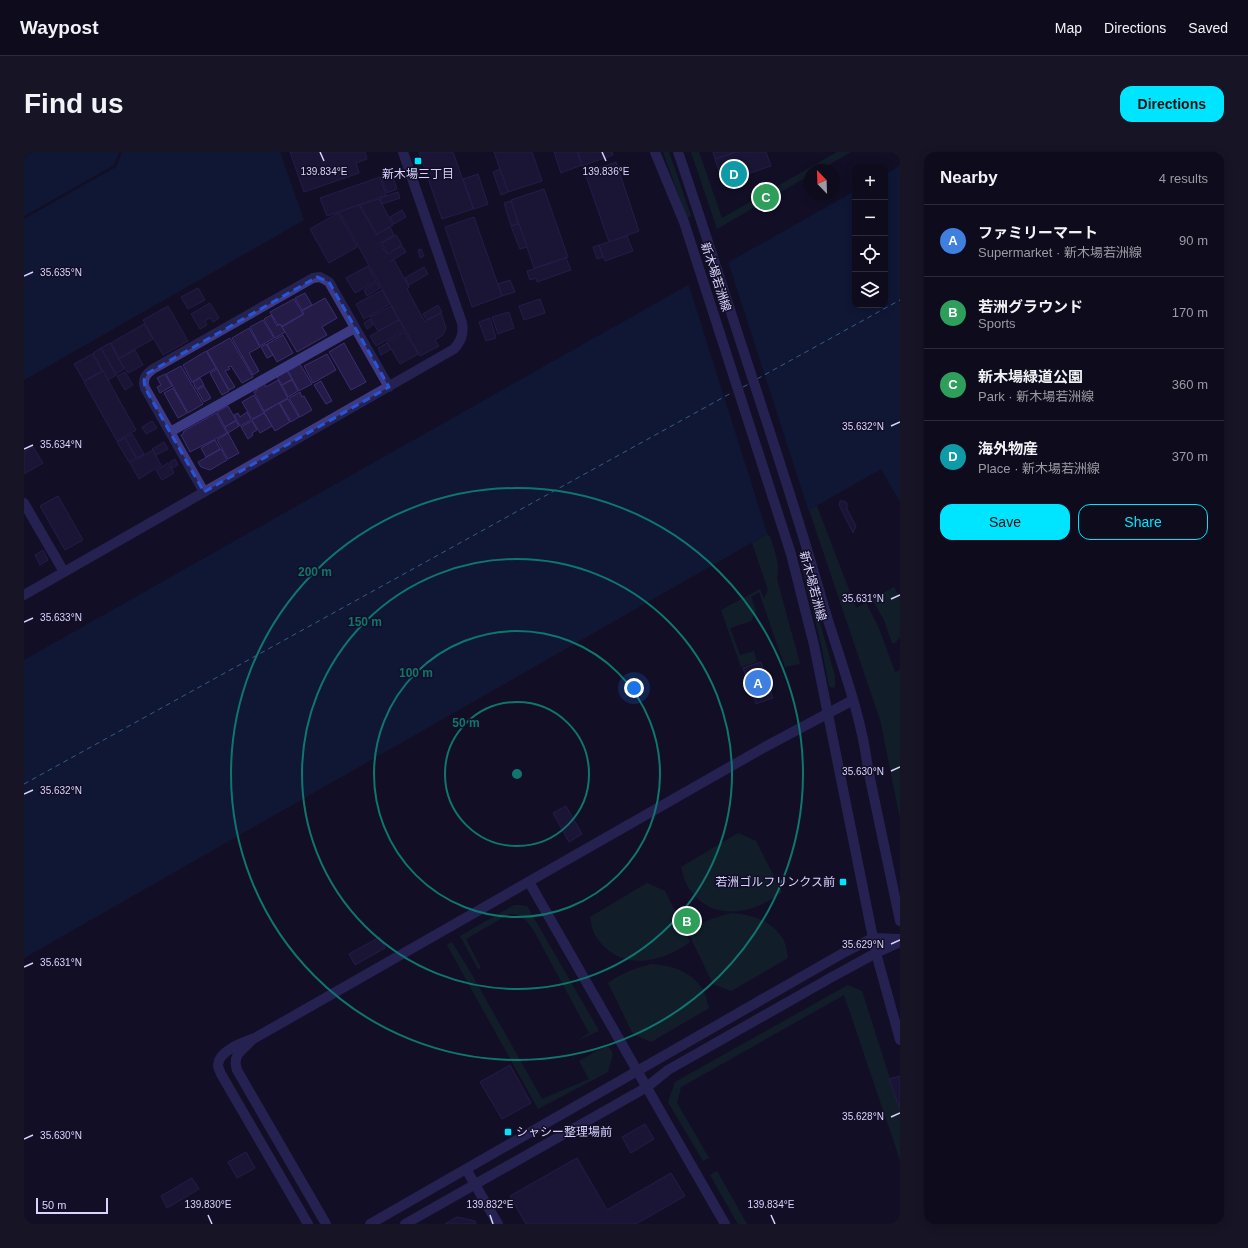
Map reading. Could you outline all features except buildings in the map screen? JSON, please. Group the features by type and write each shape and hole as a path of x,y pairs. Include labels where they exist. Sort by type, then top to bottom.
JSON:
{"street":[{"path":"24,595 454,350 459,344 463,332 462,323 403,152"},
{"name":"新木場若洲線","path":"655,152 684,222 791,554 809,624 876,953 900,1040"},
{"name":"新木場若洲線","path":"678,152 806,546 853,700 865,748 868,769 900,921"},
{"path":"204,492 145,388 145,376 153,369 299,286 317,277 326,280 389,387"},
{"path":"170,432 355,328"},
{"path":"24,503 64,572"},
{"path":"308,1224 221,1074 218,1065 221,1057 228,1050 240,1043 255,1038 764,748 853,700"},
{"path":"529,882 725,1224"},
{"path":"370,1224 845,952 873,938 900,941"},
{"path":"406,1224 647,1087 668,1070 900,941"},
{"path":"255,1038 236,1057 235,1063 237,1070 326,1224"},
{"path":"466,1169 498,1224"}],"highlighted area":[{"path":"317,277 329,282 389,387 204,492 145,388 144,380 148,373"}],"green space":[{"path":"663,152 669,152 691,216 687,218"},
{"path":"691,152 699,152 722,218 804,171 804,178 717,229"},
{"path":"837,152 851,152 830,164 816,164"},
{"path":"817,506 856,608 866,603 878,626 895,672 900,670 900,819 881,723 809,510"},
{"path":"769,533 778,567 777,579 800,664 785,667 759,592 751,597 756,611 751,621 730,628 740,655 754,651 757,662 741,667 721,610 760,589 764,598 768,590 752,543"},
{"path":"799,557 802,559 835,676 835,687 832,688 829,686 821,644"},
{"path":"894,587 900,597 900,637 895,643 892,643 884,620 872,599"},
{"path":"738,833 756,841 782,892 758,906 745,910 719,910 707,905 696,897 686,883 681,867"},
{"path":"647,883 665,891 690,942 679,950 653,959 640,961 615,955 604,947 595,935 590,917"},
{"path":"514,905 527,906 598,1031 577,1041 589,1033 534,931 527,921 518,915 509,914 466,939 481,968 478,969 460,936"},
{"path":"732,913 754,917 773,927 784,941 788,958 731,991 713,984 688,932 708,920"},
{"path":"452,942 542,1099 589,1079 579,1061 604,1047 609,1047 613,1054 608,1072 538,1109 447,945"},
{"path":"652,964 674,968 693,978 703,990 709,1008 651,1042 633,1034 608,983 629,971"},
{"path":"848,985 862,991 900,1110 900,1160 844,995 681,1087 677,1103 709,1158 703,1161 668,1102 675,1082"},
{"path":"717,1171 747,1224 738,1224 710,1175"}],"water":[{"path":"24,152 280,152 304,220 24,380"},
{"path":"900,166 900,502 881,469 24,958 24,660 852,193 852,308 888,308 888,172"}],"pier":[{"path":"119,152 122,152 116,167 24,219 24,216 114,165"},
{"path":"728,261 809,512 768,536 688,283"}],"ferry route":[{"path":"757,379 900,300"},
{"path":"743,387 749,384"},
{"path":"24,784 733,392"}],"place":[{"name":"新木場三丁目","path":"418,161"},
{"name":"海外物産","path":"734,174"},
{"name":"新木場緑道公園","path":"766,197"},
{"name":"ファミリーマート","path":"758,683"},
{"name":"若洲ゴルフリンクス前","path":"843,882"},
{"name":"若洲グラウンド","path":"687,921"},
{"name":"シャシー整理場前","path":"508,1132"}]}
